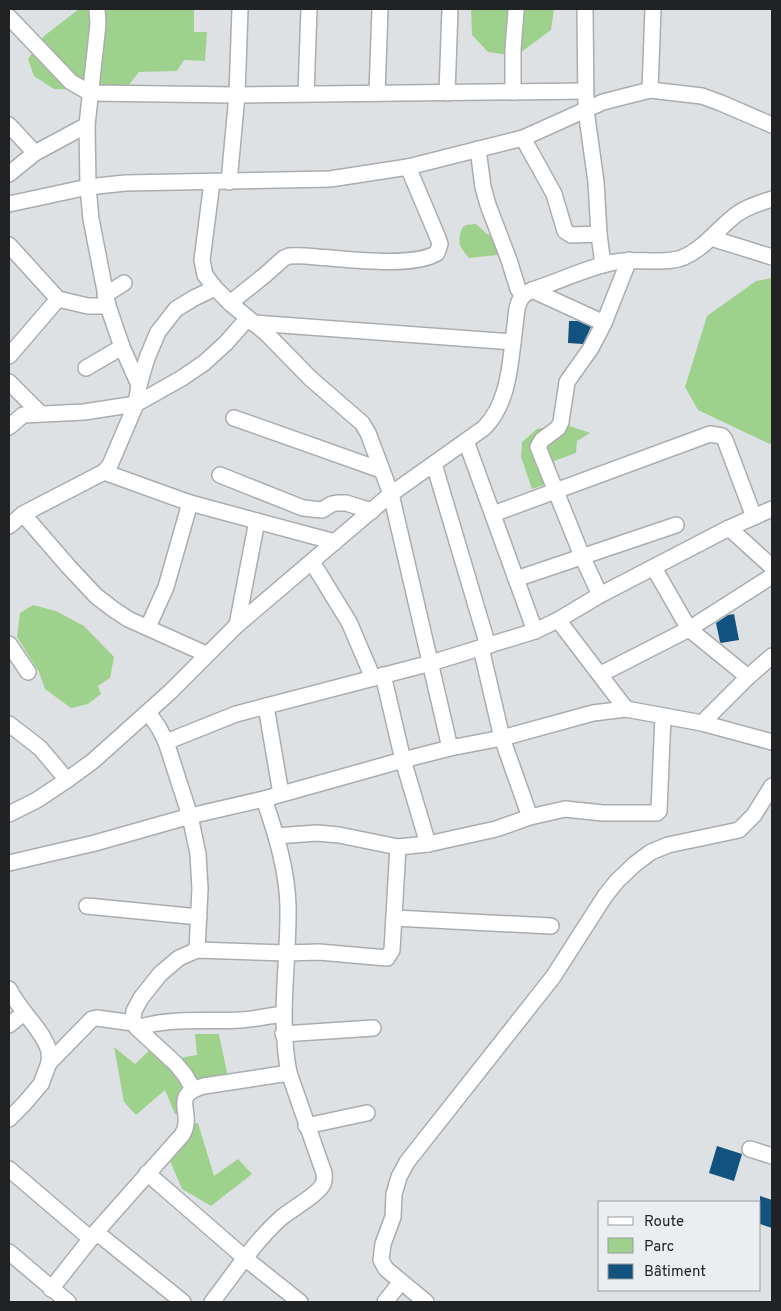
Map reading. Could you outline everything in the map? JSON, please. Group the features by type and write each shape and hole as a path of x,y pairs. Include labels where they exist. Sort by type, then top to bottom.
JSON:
{"street":[{"path":"97,9 98,24 87,125 88,188 96,249 107,300 122,347 139,385"},
{"path":"229,182 237,95 240,9"},
{"path":"306,94 309,9"},
{"path":"377,93 380,9"},
{"path":"447,93 450,9"},
{"path":"585,9 586,110 596,182 603,265"},
{"path":"650,90 654,9"},
{"path":"513,92 513,49 516,11"},
{"path":"12,26 71,82 90,93 237,95 586,91"},
{"path":"9,204 88,188 125,183 330,179 408,167 522,138 603,102 650,90 702,96 772,126"},
{"path":"9,174 36,154 87,125"},
{"path":"9,126 36,154"},
{"path":"522,138 554,194 565,231 572,235 599,234"},
{"path":"478,149 483,187 488,205 516,283 527,293 604,323"},
{"path":"230,302 289,256 396,260 418,259 437,253 440,244 438,238 408,167"},
{"path":"212,182 202,260 205,275 215,288 250,321 362,423 371,439 391,494 450,748"},
{"path":"9,814 37,800 93,761 148,712 237,624 391,494 466,441 493,418 500,405 506,386 517,312 527,293 603,265 629,260 676,260 685,257 711,238 737,215 752,206 772,198"},
{"path":"711,238 772,257"},
{"path":"11,253 58,299 88,306 107,300 124,283"},
{"path":"600,595 582,556 538,447 542,440 558,428 561,422 567,382 591,348 604,323 629,260"},
{"path":"9,526 23,514 104,472 110,466 136,404 139,385 152,343 176,309 215,288"},
{"path":"9,356 58,299"},
{"path":"9,427 23,414 84,412 136,404 204,363 250,321 513,342"},
{"path":"86,368 122,347"},
{"path":"9,382 40,413"},
{"path":"234,418 381,470"},
{"path":"493,514 710,434 716,434 722,436 725,440 754,517"},
{"path":"466,441 535,631"},
{"path":"434,464 485,647 502,738 530,817"},
{"path":"104,472 190,503 335,542"},
{"path":"220,475 303,508 322,510 337,503 372,511"},
{"path":"148,627 166,587 190,503"},
{"path":"166,742 236,714 431,663 535,631 729,528 772,509"},
{"path":"23,514 96,596 128,619 206,654"},
{"path":"237,624 257,521"},
{"path":"516,579 676,524"},
{"path":"729,528 772,567"},
{"path":"312,562 349,622 378,676 428,844"},
{"path":"654,568 689,629 748,677"},
{"path":"601,674 689,629 772,576"},
{"path":"558,620 626,709"},
{"path":"9,644 28,672"},
{"path":"702,723 772,656"},
{"path":"266,706 281,794"},
{"path":"9,863 96,843 190,816 264,799 404,760 450,748 502,738 593,713 626,709 702,723 772,742"},
{"path":"148,712 166,742 190,816 200,873 196,950"},
{"path":"276,836 317,833 339,835 398,847 428,844 496,829 530,817 565,809 603,813 654,814 659,811 663,716"},
{"path":"9,724 40,748 67,780"},
{"path":"426,1302 386,1270 381,1260 383,1244 393,1217 394,1194 407,1162 553,977 605,896 617,882 635,864 652,852 668,845 739,830 754,815 772,786"},
{"path":"212,1302 270,1229 323,1184 324,1173 289,1073 283,1034 287,953 287,889 276,836 264,799"},
{"path":"193,1089 175,1063 135,1026 134,1011 140,998 160,974 179,958 196,950 287,953 319,952 384,959 390,956 398,847"},
{"path":"87,906 199,917"},
{"path":"394,918 551,926"},
{"path":"9,989 24,1013 43,1036 49,1050 49,1064"},
{"path":"9,1025 24,1013"},
{"path":"9,1119 40,1084 49,1064 92,1019 97,1018 135,1026 210,1019 242,1020 283,1014"},
{"path":"283,1034 373,1028"},
{"path":"9,1252 58,1297 94,1235 186,1129 184,1098 193,1089 289,1073"},
{"path":"306,1126 368,1113"},
{"path":"750,1149 772,1156"},
{"path":"9,1169 183,1302"},
{"path":"147,1173 246,1259 300,1302"},
{"path":"385,1302 400,1283"}],"green space":[{"path":"79,9 194,9 194,32 207,32 205,61 184,60 177,71 139,72 128,86 105,90 54,89 34,76 28,59 44,36"},
{"path":"471,9 554,9 551,30 516,56 488,52 472,35"},
{"path":"476,224 487,234 498,239 507,254 469,258 459,241 462,228 466,225"},
{"path":"772,278 772,443 770,444 698,410 685,387 707,316 756,281"},
{"path":"564,424 590,433 577,441 576,453 554,461 559,480 532,489 521,457 522,442 537,429"},
{"path":"33,605 56,611 84,626 114,657 110,678 98,686 101,694 88,704 71,708 45,689 39,672 17,637 20,613"},
{"path":"195,1034 219,1034 228,1077 206,1083 183,1112 175,1114 165,1090 136,1115 124,1102 114,1047 135,1064 153,1047 179,1058 197,1055"},
{"path":"198,1123 214,1176 238,1159 252,1174 211,1206 182,1189 165,1149 187,1124"}],"building":[{"path":"569,321 578,321 591,327 583,344 568,343"},
{"path":"734,614 739,640 721,643 716,623 728,615"},
{"path":"717,1146 742,1154 734,1181 709,1173"},
{"path":"760,1196 772,1200 772,1228 761,1224"}]}
